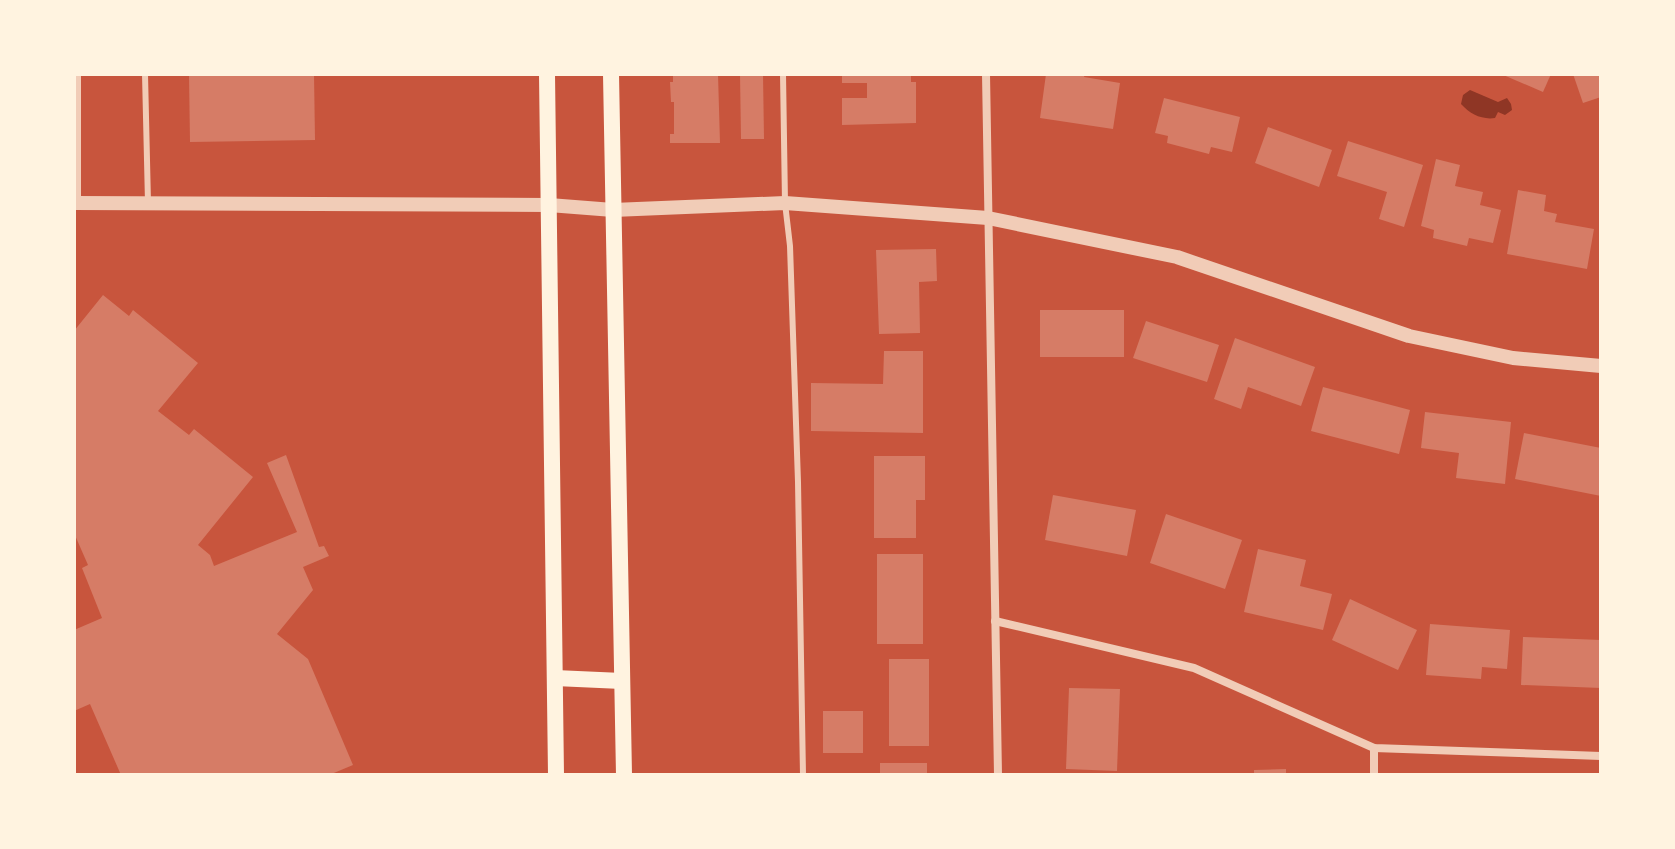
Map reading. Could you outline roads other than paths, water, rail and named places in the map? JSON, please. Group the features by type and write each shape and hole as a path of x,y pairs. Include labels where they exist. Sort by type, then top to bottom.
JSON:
{"main road":[{"path":"547,74 556,775"},
{"path":"611,74 624,775"},
{"path":"555,678 622,681"}],"street":[{"path":"986,74 998,775"},
{"path":"76,203 549,205 613,210 785,203 988,218 1177,257 1409,336 1513,358 1601,366"},
{"path":"995,621 1194,668 1374,748 1601,756"},
{"path":"1374,748 1374,775"}],"lane":[{"path":"76,203 78,74"},
{"path":"145,74 148,203"},
{"path":"783,74 785,203 790,246 798,466 803,775"}]}
